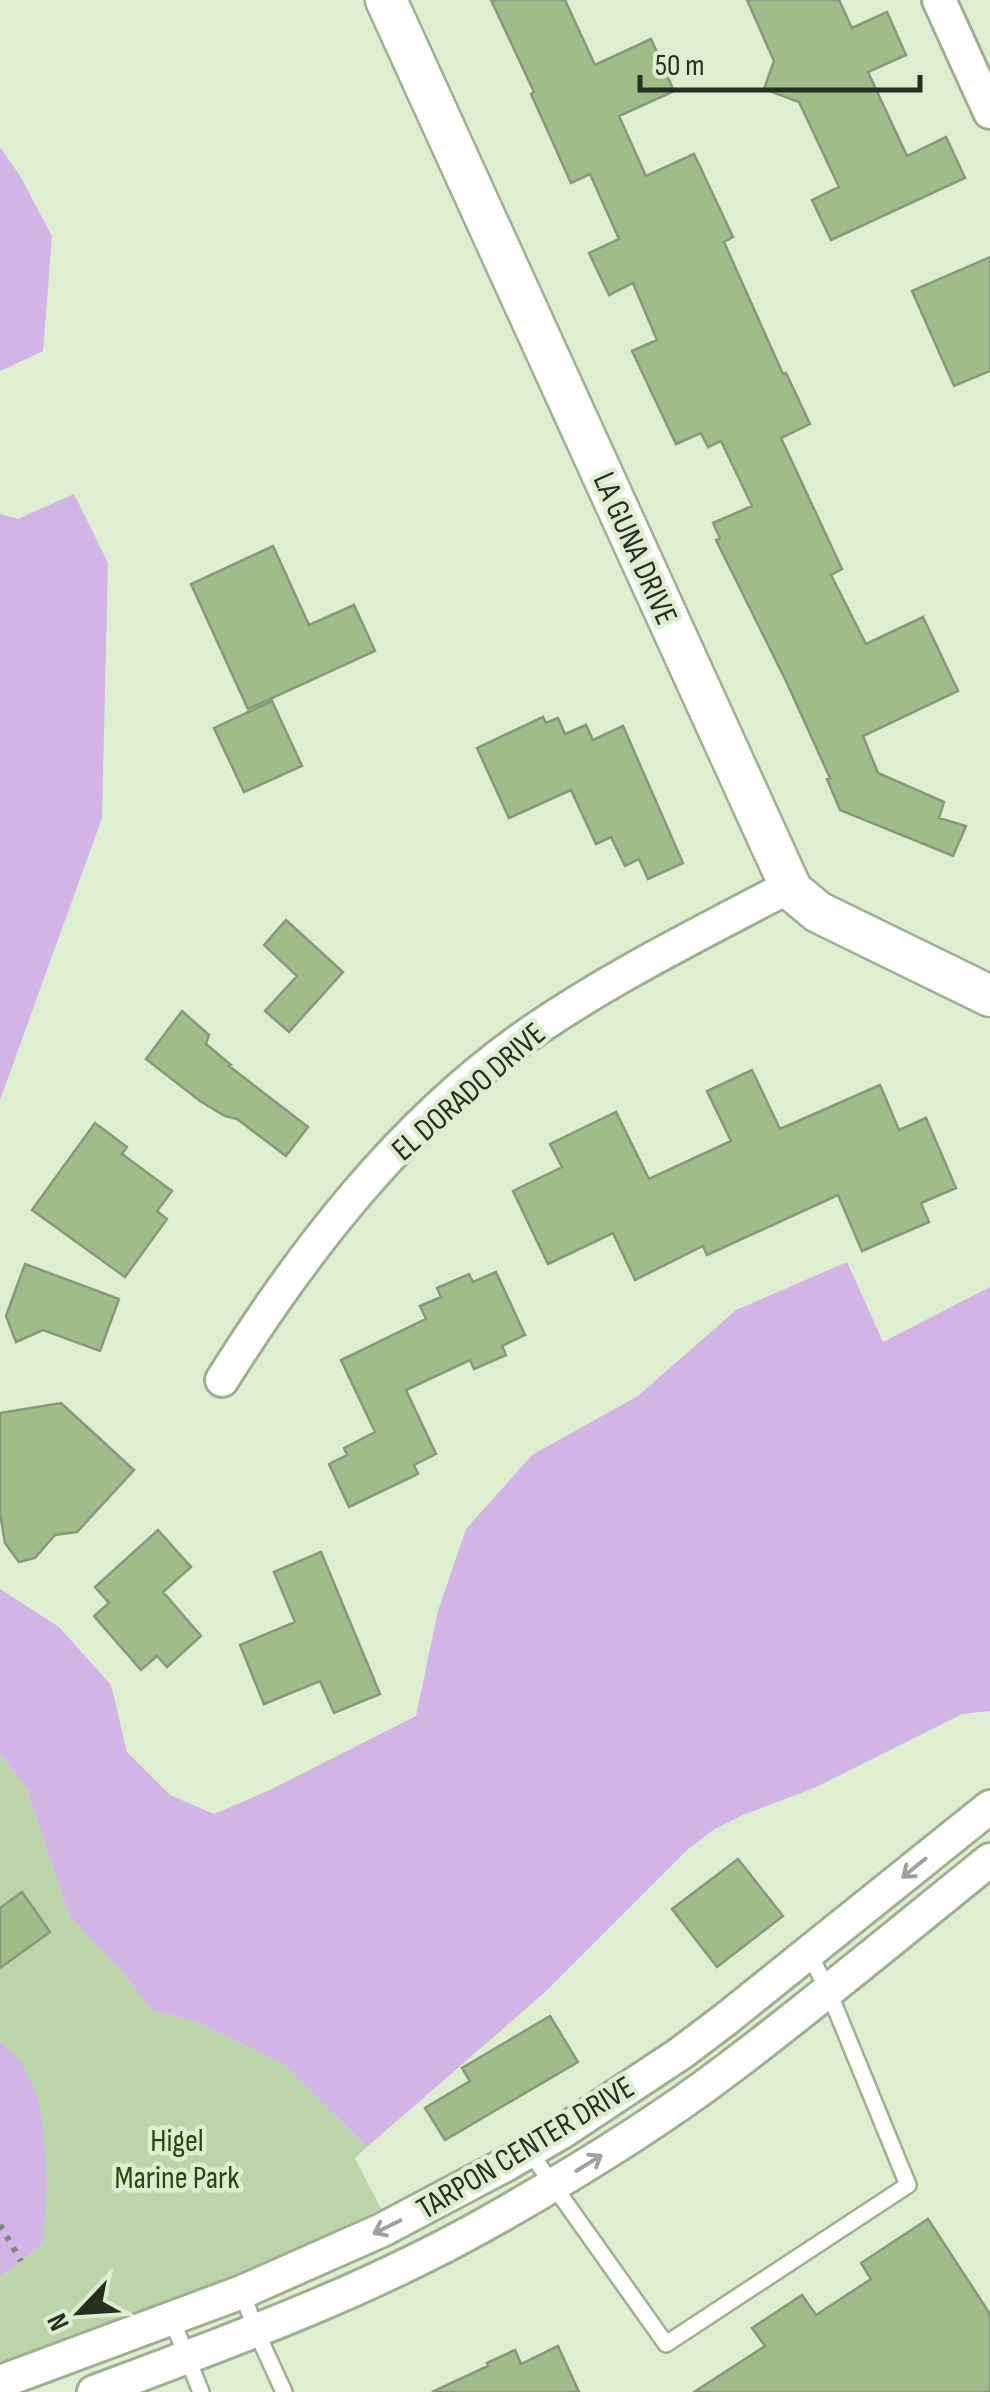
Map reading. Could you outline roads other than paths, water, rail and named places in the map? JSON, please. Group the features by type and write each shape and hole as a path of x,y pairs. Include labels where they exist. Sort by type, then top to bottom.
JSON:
{"street":[{"name":"LA GUNA DRIVE","path":"386,0 790,886 818,912 990,996"},
{"path":"939,0 990,112"},
{"name":"EL DORADO DRIVE","path":"222,1380 324,1232 374,1172 454,1094 494,1060 571,1006 790,886"},
{"name":"TARPON CENTER DRIVE","path":"0,2383 242,2292 382,2230 530,2151 726,2019 990,1807"},
{"name":"TARPON CENTER DRIVE","path":"94,2392 256,2331 384,2277 496,2219 675,2107 728,2069 990,1860"}],"lane":[{"path":"530,2151 666,2344 908,2185 828,1990 808,1952"},
{"path":"242,2292 284,2392"},
{"path":"172,2320 201,2392"},
{"path":"0,2383 3,2392"}],"park label":[{"name":"Higel Marine Park","path":"177,2158"}]}
